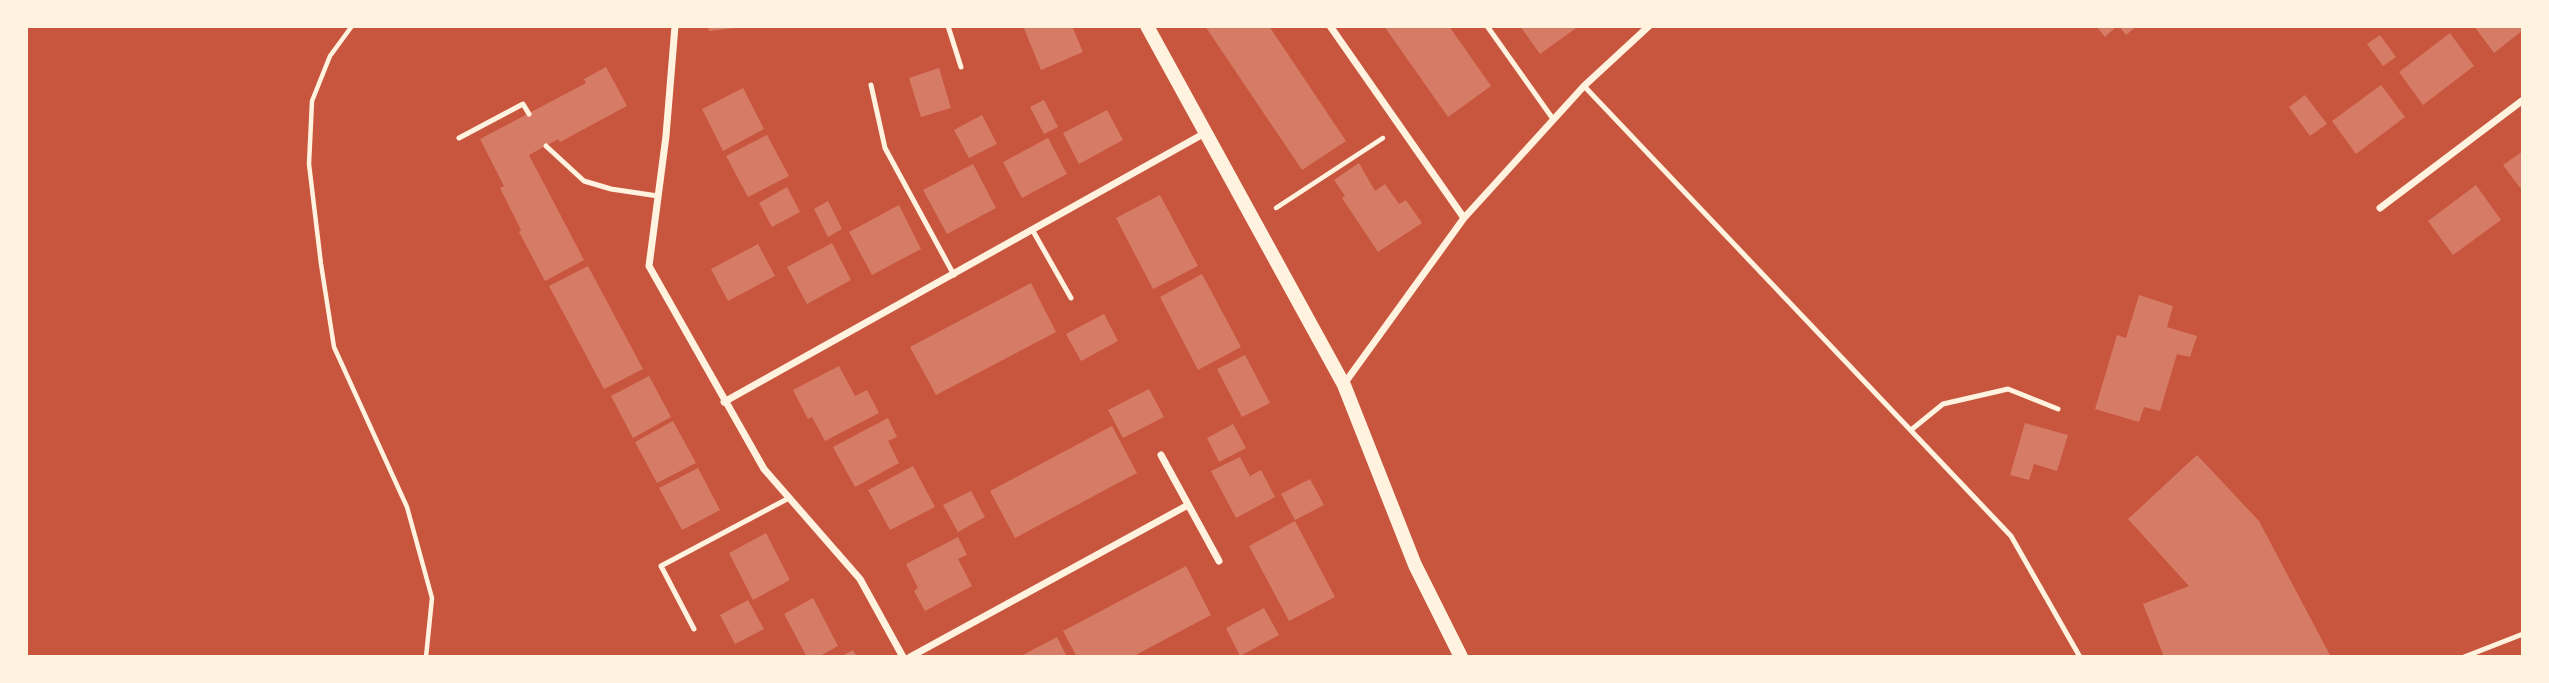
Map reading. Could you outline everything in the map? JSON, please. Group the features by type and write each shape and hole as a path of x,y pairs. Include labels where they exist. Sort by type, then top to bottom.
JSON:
{"main road":[{"path":"1147,26 1344,385 1415,565 1461,657"}],"street":[{"path":"676,26 649,265 764,469 860,579 903,657"},
{"path":"1330,26 1464,218"},
{"path":"1344,385 1464,218 1584,86 1649,26"},
{"path":"2380,208 2523,100"},
{"path":"724,402 1205,133"},
{"path":"1161,455 1219,561"},
{"path":"910,657 1188,505"}],"lane":[{"path":"948,26 961,67"},
{"path":"1487,26 1553,119"},
{"path":"870,85 885,148 954,275"},
{"path":"1584,86 2011,536 2080,657"},
{"path":"459,138 523,104 529,114"},
{"path":"546,146 584,181 611,189 658,196"},
{"path":"1033,231 1071,298"},
{"path":"1911,430 1943,404 2008,390 2057,409"},
{"path":"694,629 661,566 789,498"},
{"path":"2464,657 2523,634"}],"path":[{"path":"352,26 330,56 312,101 310,176 334,347 407,508 432,598 426,657"},
{"path":"1255,222 1399,127"}],"building":[{"path":"708,26 735,26 735,28 709,31"},
{"path":"1023,26 1072,26 1083,52 1041,70"},
{"path":"1205,26 1269,26 1346,141 1302,170"},
{"path":"1384,26 1449,26 1491,86 1448,117"},
{"path":"1520,26 1579,26 1540,54"},
{"path":"2096,26 2117,26 2105,37"},
{"path":"2119,26 2137,26 2126,35"},
{"path":"2474,26 2523,26 2523,30 2494,53"},
{"path":"2450,33 2474,66 2423,105 2399,72"},
{"path":"2380,35 2396,57 2383,66 2367,44"},
{"path":"606,67 627,106 560,142 558,139 529,155 584,260 545,281 519,232 521,230 500,188 504,186 480,139 586,83 584,79"},
{"path":"939,68 951,108 921,117 909,78"},
{"path":"2381,85 2405,117 2356,154 2332,121"},
{"path":"743,88 764,129 723,151 702,109"},
{"path":"2305,95 2327,124 2310,136 2289,107"},
{"path":"1044,100 1058,127 1044,134 1030,107"},
{"path":"1107,110 1123,140 1079,164 1063,133"},
{"path":"982,115 997,144 969,158 954,130"},
{"path":"767,135 789,176 748,197 726,156"},
{"path":"1048,138 1067,174 1022,198 1003,162"},
{"path":"2523,151 2523,192 2503,165"},
{"path":"1359,163 1375,191 1385,184 1399,204 1406,200 1422,223 1378,252 1342,198 1345,196 1334,180"},
{"path":"973,164 996,208 947,234 923,190"},
{"path":"2476,185 2501,220 2453,255 2428,221"},
{"path":"787,187 800,212 772,227 759,203"},
{"path":"1160,195 1198,266 1153,289 1116,218"},
{"path":"828,201 842,229 828,237 814,209"},
{"path":"899,205 921,249 872,275 849,232"},
{"path":"832,243 851,280 807,304 787,267"},
{"path":"758,244 775,276 728,301 711,269"},
{"path":"588,266 643,369 604,389 549,286"},
{"path":"1202,274 1241,347 1198,370 1160,297"},
{"path":"1031,283 1056,332 936,395 910,347"},
{"path":"2139,295 2173,306 2167,327 2197,336 2190,357 2177,354 2160,411 2144,407 2139,422 2095,409 2117,335 2126,338"},
{"path":"1104,314 1118,341 1081,361 1066,334"},
{"path":"1245,355 1270,403 1242,417 1217,369"},
{"path":"839,366 855,396 867,390 879,413 825,441 812,417 808,419 793,390"},
{"path":"649,376 671,417 633,438 611,396"},
{"path":"1149,389 1164,417 1123,438 1108,410"},
{"path":"888,418 897,437 888,441 899,463 855,487 833,447"},
{"path":"673,421 696,463 657,483 635,442"},
{"path":"2025,423 2068,435 2057,471 2034,464 2029,480 2010,475"},
{"path":"1233,424 1246,448 1219,462 1207,438"},
{"path":"1112,426 1137,473 1015,538 990,491"},
{"path":"2197,455 2259,521 2331,657 2164,657 2143,604 2189,586 2128,519"},
{"path":"1240,457 1250,476 1261,470 1275,497 1236,518 1211,471"},
{"path":"913,466 935,507 890,530 868,490"},
{"path":"698,468 720,510 682,530 659,488"},
{"path":"1310,479 1324,505 1295,520 1281,494"},
{"path":"971,491 985,517 958,532 943,505"},
{"path":"1295,521 1335,597 1289,621 1249,546"},
{"path":"766,533 790,580 753,600 729,553"},
{"path":"958,537 967,555 958,559 972,586 925,611 914,591 918,588 906,564"},
{"path":"1186,566 1211,615 1132,657 1077,657 1063,631"},
{"path":"813,598 838,646 818,657 807,657 784,614"},
{"path":"748,600 764,629 735,644 720,615"},
{"path":"1264,608 1279,635 1240,656 1226,628"},
{"path":"1057,637 1067,657 1019,657"},
{"path":"853,650 857,657 840,657"}]}
